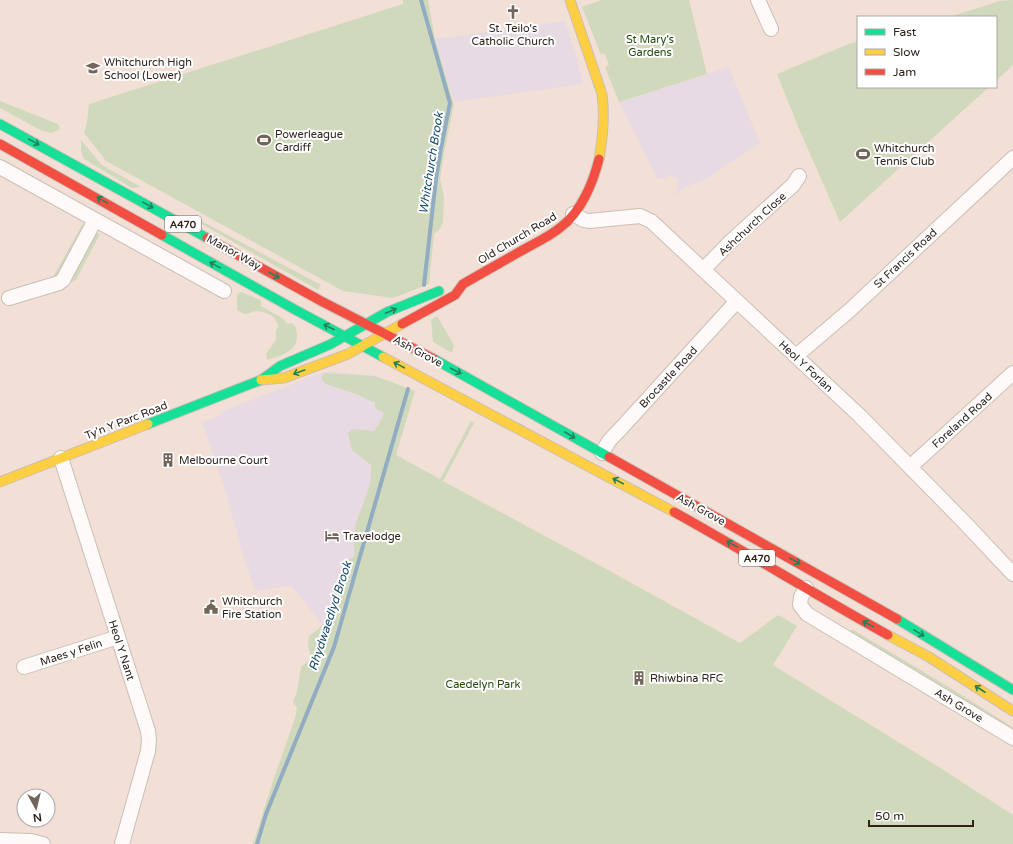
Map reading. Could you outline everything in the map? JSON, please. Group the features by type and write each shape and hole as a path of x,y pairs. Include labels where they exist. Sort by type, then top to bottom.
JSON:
{"main road":[{"name":"Old Church Road","path":"373,340 455,294 463,284 553,232 563,225 573,214 587,191 600,154 604,117 602,94 570,0"},
{"name":"Manor Way","path":"0,124 385,334"},
{"name":"Manor Way","path":"0,144 363,346"},
{"name":"Old Church Road","path":"357,329 387,312 448,286 463,284"},
{"name":"Ty'n Y Parc Road","path":"0,482 261,380 280,366 331,344 357,329"},
{"name":"Ash Grove","path":"385,334 489,389 833,582 1013,690"},
{"name":"Ty'n Y Parc Road","path":"261,380 284,378 348,354 373,340"},
{"name":"Ash Grove","path":"363,346 629,487 749,554 806,588 929,657 1013,710"}],"street":[{"path":"758,0 771,29"},
{"name":"St Francis Road","path":"796,356 850,310 1013,158"},
{"path":"0,167 224,291"},
{"name":"Ashchurch Close","path":"703,270 740,232 794,185 799,176"},
{"name":"Heol Y Forlan","path":"573,214 589,221 640,216 650,221 860,416 1013,574"},
{"path":"9,298 60,283 95,220"},
{"name":"Brocastle Road","path":"602,453 609,441 737,301"},
{"name":"Foreland Road","path":"910,467 1013,373"},
{"name":"Heol Y Nant","path":"61,458 144,719 149,740 144,770 122,844"},
{"name":"Ash Grove","path":"806,588 801,596 800,605 807,614 1013,738"},
{"name":"Maes y Felin","path":"24,667 118,637"},
{"path":"0,840 31,841 43,844"}],"shaded area":[{"path":"565,21 577,58 583,84 454,102 435,39"},
{"path":"729,67 760,143 705,180 685,187 672,197 676,192 679,182 677,178 667,175 666,178 663,179 656,177 619,102"},
{"path":"330,371 375,376 401,386 353,569 330,635 291,585 255,591 243,556 226,493 202,422 220,415 225,410 318,374"}],"green space":[{"name":"Powerleague Cardiff","path":"403,0 428,0 435,39 454,105 440,179 444,197 443,222 440,229 434,234 429,284 393,298 343,291 106,161 84,133 89,104 403,4"},
{"name":"St Mary's Gardens","path":"602,0 689,0 707,74 619,102 605,67 609,65 605,54 601,55 582,7"},
{"path":"1013,0 1013,65 997,80 997,16 952,16 1000,1"},
{"name":"Whitchurch Tennis Club","path":"857,41 857,88 988,88 840,222 799,129 777,74"},
{"path":"0,101 58,124 60,128 59,130 51,133 42,131 0,108"},
{"path":"81,140 102,165 141,187 132,188 84,159 81,151"},
{"path":"192,216 321,285 318,290 191,218"},
{"path":"82,225 86,227 59,275 52,279"},
{"path":"95,232 100,234 76,280 65,285"},
{"path":"241,292 261,300 261,306 284,319 287,324 293,324 297,331 297,341 295,346 282,355 267,360 266,354 276,340 276,330 279,326 273,316 269,314 256,311 246,314 237,310 237,294"},
{"path":"437,316 454,345 452,353 433,342 431,320"},
{"name":"Caedelyn Park","path":"324,373 375,376 415,391 396,455 440,479 471,421 474,423 443,481 740,643 778,615 797,626 773,665 939,767 1013,815 1013,844 253,844 295,718 297,708 293,702 297,691 301,667 311,658 308,645 309,636 328,620 334,600 333,590 346,568 348,560 354,557 354,530 368,489 371,465 352,450 348,433 352,429 374,431 384,413 375,408 375,403 356,394 326,384 321,379"},
{"path":"852,629 1006,723 1013,728 1013,732 850,632"}],"waterway":[{"name":"Whitchurch Brook","path":"421,0 450,103 436,179 424,285"},
{"name":"Rhydwaedlyd Brook","path":"257,844 266,814 334,647 408,389"}],"traffic: fast":[{"path":"0,124 207,238"},
{"path":"162,235 383,357"},
{"path":"148,424 261,380 280,366 331,344 387,312 439,291"},
{"path":"434,359 609,457"},
{"path":"897,619 1013,690"}],"traffic: slow":[{"path":"570,0 602,94 603,126 599,159"},
{"path":"261,380 284,378 348,354 402,324"},
{"path":"383,357 674,512"},
{"path":"0,482 148,424"},
{"path":"888,635 929,657 1013,711"}],"traffic: jam":[{"path":"0,144 162,235"},
{"path":"402,324 455,295 463,284 547,237 561,227 575,213 580,205 590,187 599,159"},
{"path":"207,238 321,301 434,359"},
{"path":"609,457 897,619"},
{"path":"674,512 888,635"}],"place":[{"name":"St. Teilo's Catholic Church","path":"513,12"},
{"name":"Whitchurch High School (Lower)","path":"93,68"},
{"name":"Powerleague Cardiff","path":"264,140"},
{"name":"Whitchurch Tennis Club","path":"863,154"},
{"name":"Melbourne Court","path":"168,460"},
{"name":"Travelodge","path":"332,536"},
{"name":"Whitchurch Fire Station","path":"211,607"},
{"name":"Rhiwbina RFC","path":"639,678"}]}
